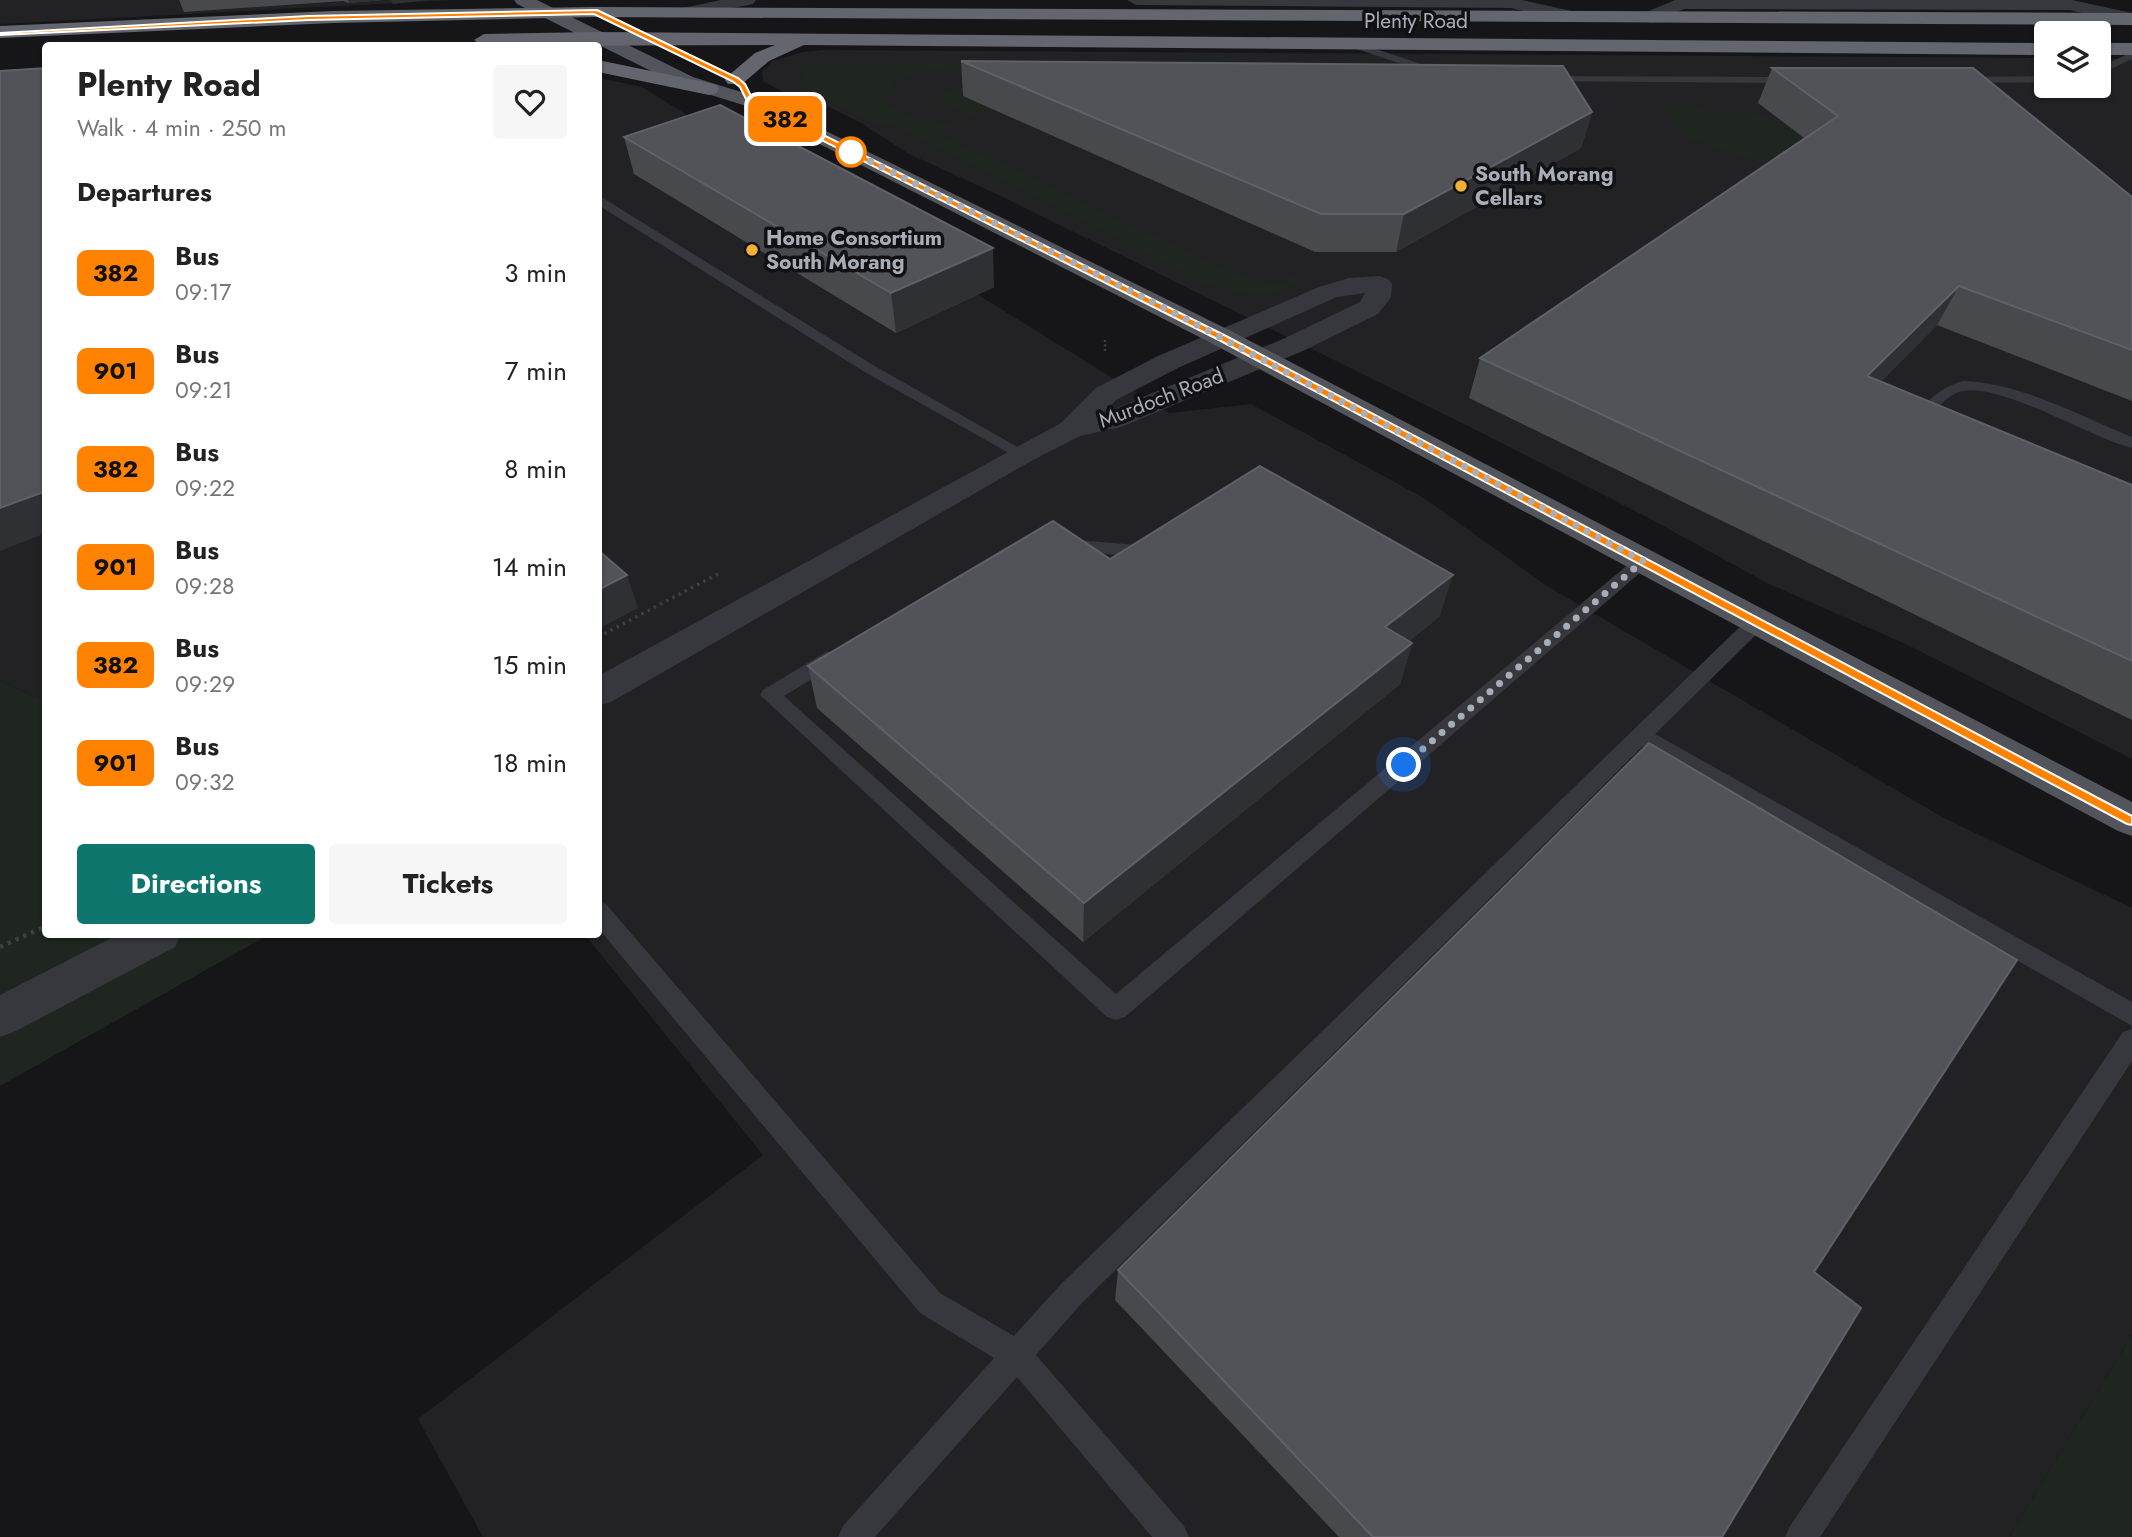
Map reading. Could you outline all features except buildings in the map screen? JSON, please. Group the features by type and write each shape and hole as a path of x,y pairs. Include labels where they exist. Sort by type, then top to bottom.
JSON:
{"highway":[{"name":"Plenty Road","path":"0,33 306,18 545,12 2132,19"},
{"path":"1457,16 1476,44"},
{"name":"Plenty Road","path":"461,41 655,38 2034,49"},
{"path":"497,40 506,42"},
{"path":"735,80 762,57 807,41"},
{"path":"2111,49 2132,49"},
{"path":"602,67 709,89"}],"main road":[{"path":"523,0 595,38 709,89 750,101 1223,338 2132,820"},
{"path":"570,0 691,57"},
{"path":"713,68 743,85 750,101"}],"street":[{"name":"Plenty Road","path":"689,12 747,0"},
{"name":"Plenty Road","path":"1119,0 1190,15"},
{"name":"Plenty Road","path":"1136,0 1511,3 1570,16"},
{"path":"1589,0 1602,17"},
{"name":"Murdoch Road","path":"602,692 1022,454 1071,429 1111,421 1262,359 1369,308 1378,297 1379,284 1349,286 1328,292 1223,338 1106,394 1071,429"},
{"path":"0,1017 152,938"}],"lane":[{"path":"1352,44 1420,68 1449,75"},
{"path":"2111,66 2132,55"},
{"path":"1537,79 1810,80"},
{"path":"1948,80 2034,79"},
{"path":"602,202 867,369 1022,454"},
{"path":"1916,423 1946,393 1962,386 1990,388 2132,443"},
{"path":"1046,543 1137,551"},
{"path":"852,646 770,695 1116,1009 1643,561"},
{"path":"854,1537 1071,1294 1758,621"},
{"path":"1642,736 2132,1015"},
{"path":"602,916 930,1303 1017,1355 1173,1537"},
{"path":"1801,1537 2132,1040"}],"path":[{"path":"602,635 692,588"},
{"path":"0,947 42,928"}],"shaded area":[{"path":"0,0 454,0 0,24"},
{"path":"825,50 2034,58 2034,98 2111,98 2111,59 2132,59 2132,759 1910,646 1767,583 1645,516 1472,428 1001,196 909,154 863,124 827,106 783,92 763,81 762,71 773,61 803,52"},
{"path":"1205,60 1385,63 1398,67 949,72 930,70 920,71 902,79 884,100 888,106 904,114 954,126 939,134 1228,271 1280,286 1294,275 1303,279 1278,292 1254,295 1229,291 1202,282 889,123 882,126 798,86 805,65 819,64 1075,64"},
{"path":"42,69 42,700 0,681 0,71"},
{"path":"602,79 642,87 1169,413 1251,404 1424,498 1547,586 1944,818 2132,908 2132,1335 2009,1537 483,1537 418,1419 763,1155 587,938 602,938"},
{"path":"954,87 1009,87 989,108 971,116 939,101 938,95"},
{"path":"1662,102 1695,103 1707,112 1752,112 1808,136 1779,169 1688,138"},
{"path":"0,681 42,700 42,938 263,938 0,1086"},
{"path":"2132,1335 2132,1537 2009,1537"}],"bus line":[{"name":"382","path":"0,33 308,18 595,12 655,38 735,80 743,85 750,101 1223,338 2132,820"}],"place":[{"name":"South Morang Cellars","path":"1461,186"},
{"name":"Home Consortium South Morang","path":"752,250"}],"route":[{"path":"851,152 844,148 1169,310 1643,561 1404,765"}]}
